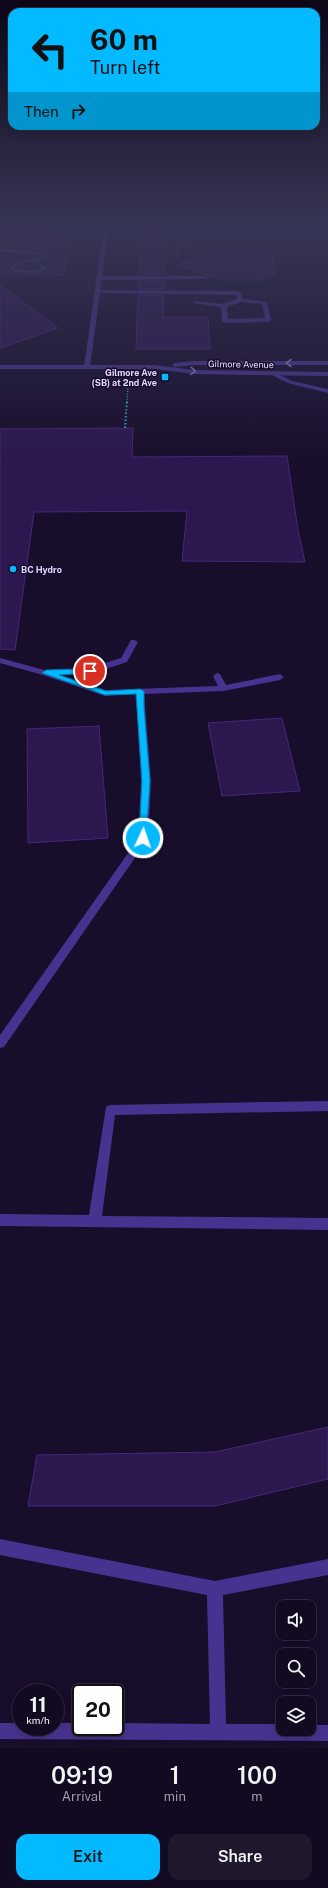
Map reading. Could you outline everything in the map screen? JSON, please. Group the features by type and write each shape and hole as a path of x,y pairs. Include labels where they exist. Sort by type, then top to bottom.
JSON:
{"street":[{"path":"87,368 96,307"},
{"path":"224,307 225,321 268,320 266,307"},
{"name":"Gilmore Avenue","path":"155,368 194,363 328,363"},
{"name":"Gilmore Avenue","path":"0,367 155,368 194,372 328,374"},
{"path":"274,374 290,382 328,390"},
{"path":"46,673 90,671 124,660 134,642"},
{"path":"0,660 46,673 105,693 223,688 280,677"},
{"path":"217,676 223,688"},
{"path":"0,1044 143,838 146,781 140,691"},
{"path":"94,1221 110,1110 328,1106"},
{"path":"0,1220 328,1224"},
{"path":"0,1547 214,1590 328,1567"},
{"path":"214,1590 218,1732"},
{"path":"0,1731 328,1732"}],"path":[{"path":"125,428 128,390"}],"building":[{"path":"0,307 29,307 58,328 0,348"},
{"path":"138,307 163,307 163,317 208,317 210,349 136,349"},
{"name":"BC Hydro","path":"133,428 132,457 287,456 298,530 305,562 182,561 187,511 34,512 15,650 0,649 0,429"},
{"path":"282,718 300,791 222,796 208,723"},
{"path":"99,726 108,838 28,843 27,729"},
{"path":"328,1427 328,1479 215,1506 28,1506 37,1455 215,1452"}],"place":[{"name":"Gilmore Ave (SB) at 2nd Ave","path":"165,377"},
{"name":"BC Hydro","path":"13,569"}],"route":[{"path":"90,671 46,673 105,693 140,691 146,781 143,838"}]}
